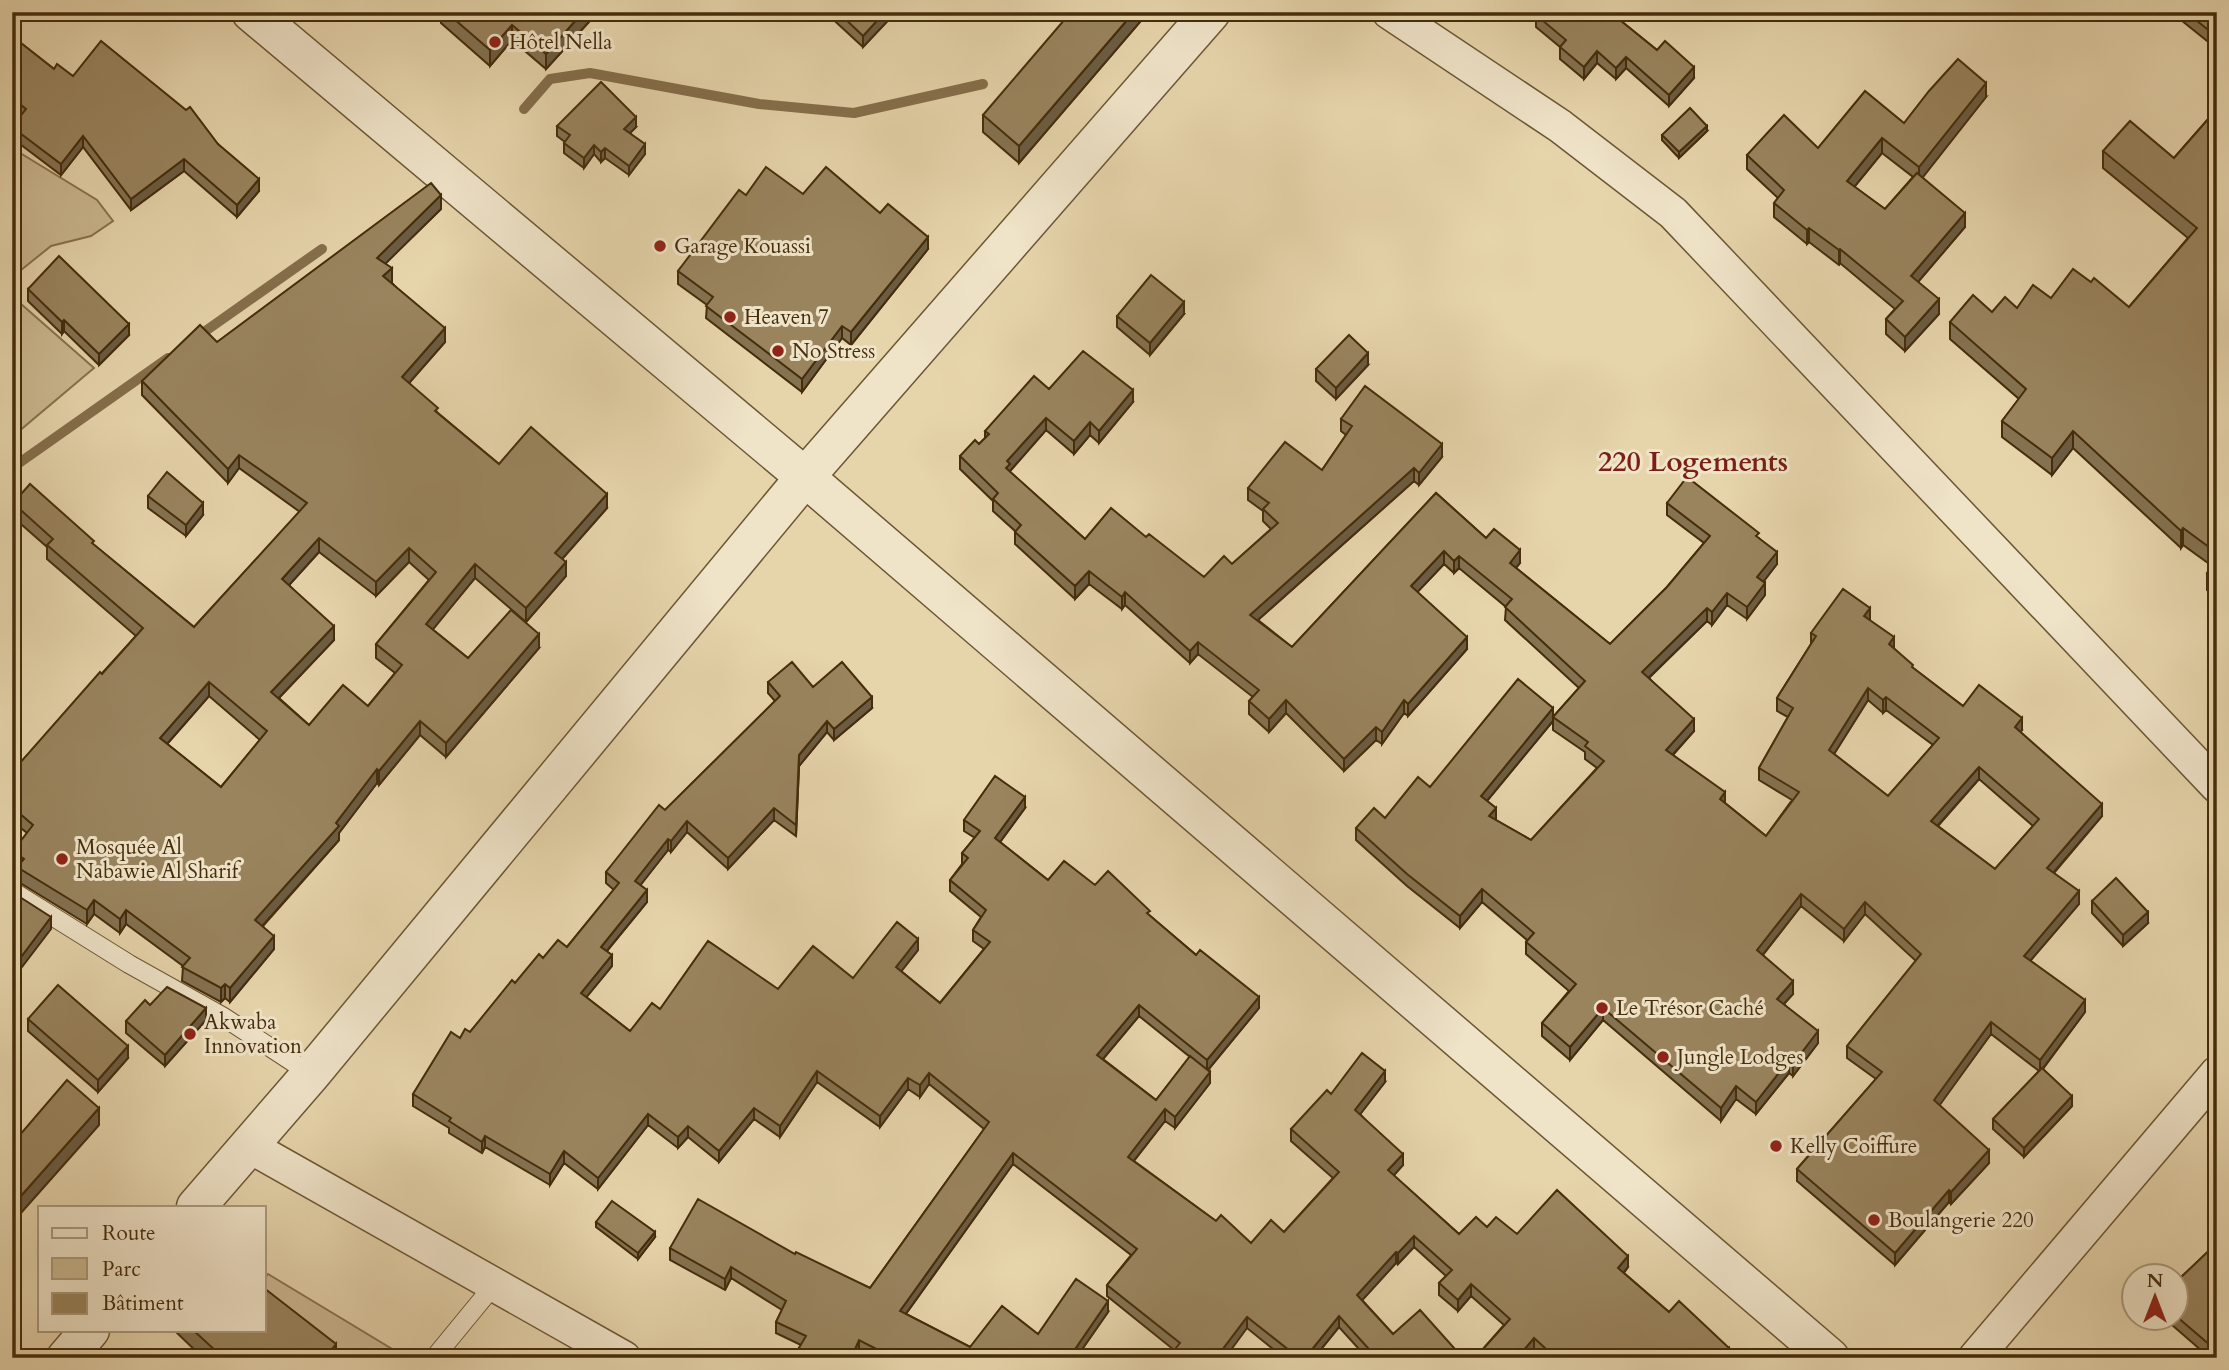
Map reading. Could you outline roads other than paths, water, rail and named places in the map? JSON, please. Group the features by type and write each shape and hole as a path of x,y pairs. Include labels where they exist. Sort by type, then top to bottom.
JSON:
{"street":[{"path":"251,12 805,477 1830,1358"},
{"path":"197,1206 311,1074 805,477 1211,12"},
{"path":"1389,12 1560,126 1674,213 2217,786"},
{"path":"1975,1358 2217,1073"},
{"path":"249,1146 624,1358"},
{"path":"66,1358 88,1332"}],"lane":[{"path":"12,891 129,964 222,1016 311,1074"},
{"path":"434,1358 494,1284"}],"waterway":[{"path":"524,109 550,79 590,73 759,104 854,113 983,84"},
{"path":"197,337 322,249"},
{"path":"12,468 168,358"}],"place":[{"name":"Hôtel Nella","path":"495,42"},
{"name":"Garage Kouassi","path":"660,246"},
{"name":"Heaven 7","path":"730,317"},
{"name":"No Stress","path":"778,351"},
{"name":"Mosquée Al Nabawie Al Sharif","path":"62,859"},
{"name":"Le Trésor Caché","path":"1602,1008"},
{"name":"Akwaba Innovation","path":"190,1034"},
{"name":"Jungle Lodges","path":"1663,1057"},
{"name":"Kelly Coiffure","path":"1776,1146"},
{"name":"Boulangerie 220","path":"1874,1220"}],"district":[{"name":"220 Logements","path":"1693,462"}]}
